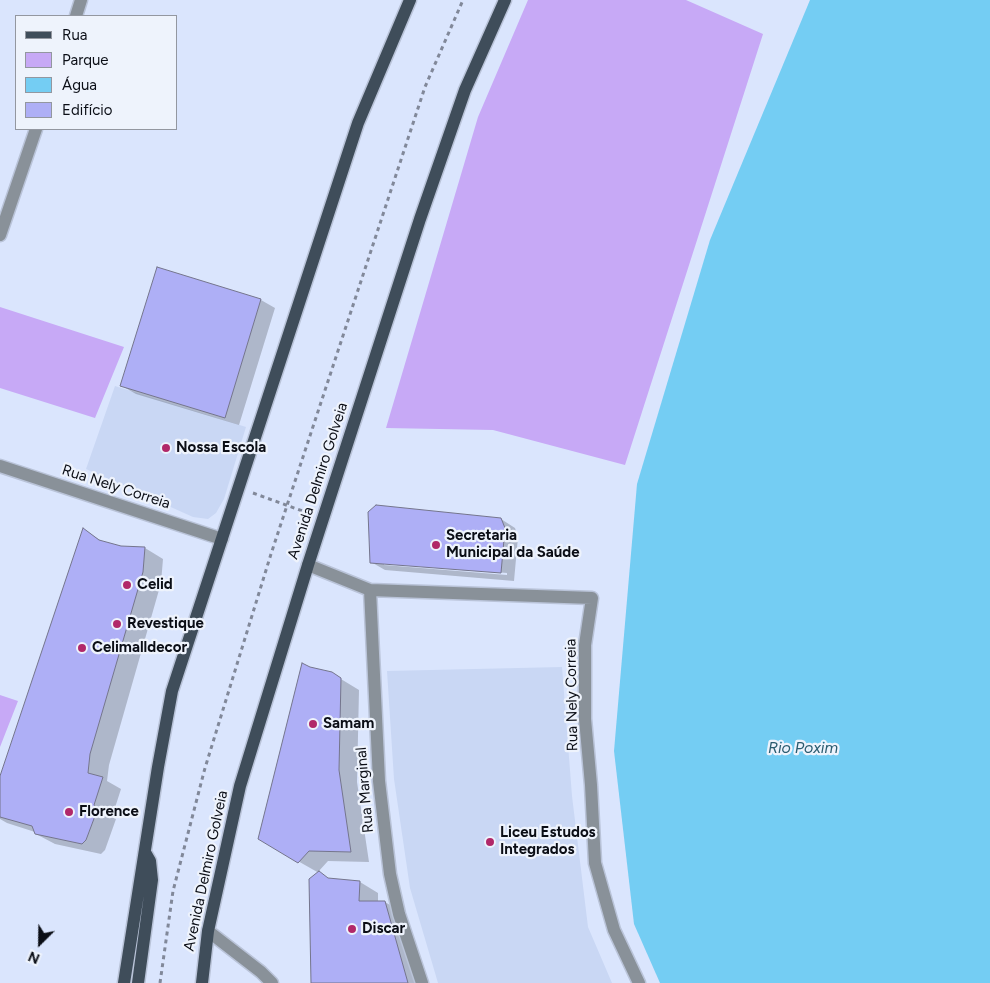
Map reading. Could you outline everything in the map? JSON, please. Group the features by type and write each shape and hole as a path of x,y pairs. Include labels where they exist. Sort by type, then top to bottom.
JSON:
{"main road":[{"path":"124,983 172,691 358,124 410,0"},
{"name":"Avenida Delmiro Golveia","path":"202,983 208,931 240,786 308,565 420,219 465,90 505,0"},
{"path":"138,983 152,880 150,861 145,852"}],"street":[{"path":"76,15 82,0"},
{"path":"0,235 36,130"},
{"name":"Rua Nely Correia","path":"0,466 222,539"},
{"name":"Rua Nely Correia","path":"308,565 370,590 592,598 585,645 585,718 595,863 614,930 639,983"},
{"name":"Rua Marginal","path":"370,590 379,781 390,874 398,914 422,983"},
{"path":"208,931 261,972 272,983"}],"path":[{"path":"160,983 173,891 205,768 287,506 425,86 463,0"},
{"path":"238,487 323,519"}],"shaded area":[{"name":"Nossa Escola","path":"115,386 246,427 224,499 216,513 208,519 193,517 86,469"},
{"name":"Liceu Estudos Integrados","path":"562,667 572,796 588,927 612,983 438,983 410,888 394,779 387,671"}],"green space":[{"path":"528,0 686,0 763,34 625,465 493,430 386,428 478,117"},
{"path":"0,307 124,347 95,418 0,388"},
{"path":"0,695 18,701 0,747"}],"water":[{"name":"Rio Poxim","path":"810,0 990,0 990,983 660,983 634,924 614,751 637,484 710,240"}],"building":[{"path":"157,267 261,299 225,418 120,386"},
{"name":"Secretaria Municipal da Saúde","path":"376,505 501,518 505,528 501,573 370,563 368,512"},
{"name":"Celimalldecor","path":"83,528 99,540 121,546 145,547 143,572 90,754 88,773 103,777 94,805 98,808 86,840 82,844 35,834 32,826 0,817 0,776"},
{"name":"Samam","path":"302,663 310,667 332,672 341,678 339,770 351,852 309,851 298,863 258,839"},
{"name":"Discar","path":"319,871 328,878 360,881 359,901 385,901 408,983 311,983 309,879"}],"place":[{"name":"Nossa Escola","path":"166,448"},
{"name":"Secretaria Municipal da Saúde","path":"436,545"},
{"name":"Celid","path":"127,585"},
{"name":"Revestique","path":"117,624"},
{"name":"Celimalldecor","path":"82,648"},
{"name":"Samam","path":"313,724"},
{"name":"Florence","path":"69,812"},
{"name":"Liceu Estudos Integrados","path":"490,842"},
{"name":"Discar","path":"352,929"}]}
